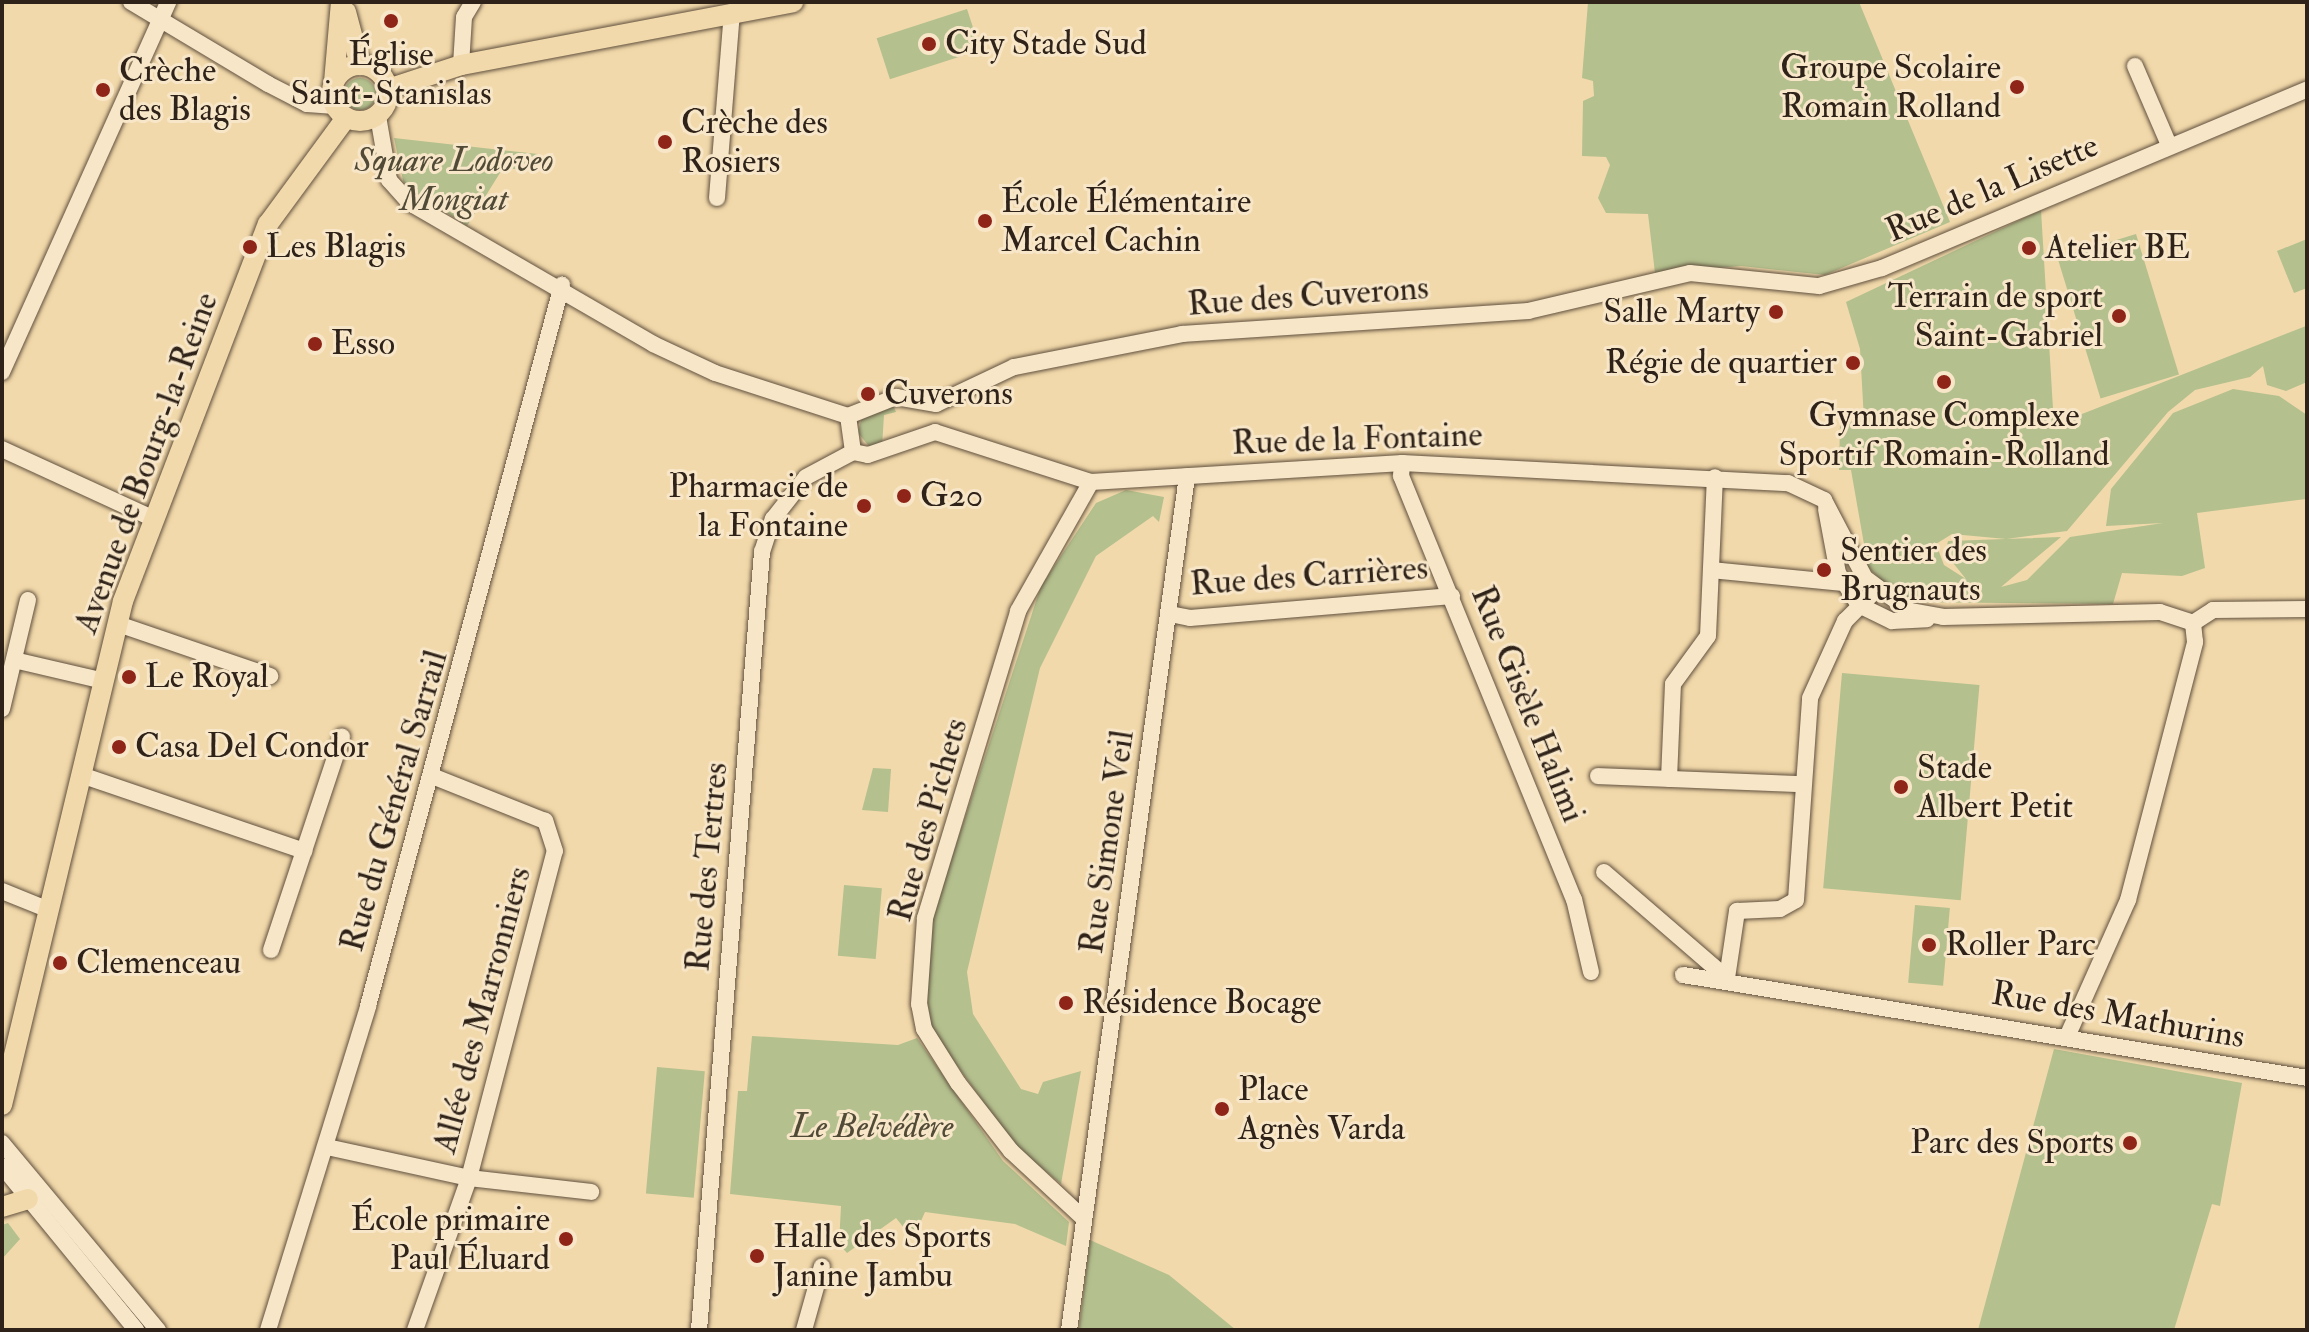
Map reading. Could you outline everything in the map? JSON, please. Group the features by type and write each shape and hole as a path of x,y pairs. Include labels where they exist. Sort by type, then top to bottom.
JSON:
{"main road":[{"path":"343,2 360,65 382,76 388,89 378,116 340,112 334,82 343,2"},
{"path":"388,89 461,65 793,2"},
{"path":"334,82 360,65"},
{"name":"Avenue de Bourg-la-Reine","path":"2,1105 10,1043 49,910 118,624 154,519 268,224 340,112"},
{"path":"2,1207 28,1199"}],"street":[{"path":"131,2 268,84 307,104 340,112"},
{"path":"2,372 168,2"},
{"path":"461,65 464,17 473,2"},
{"path":"717,198 732,13"},
{"path":"2135,66 2169,145"},
{"name":"Rue de la Lisette","path":"1690,273 1819,286 1882,268 2307,89"},
{"path":"378,116 389,180 410,203 715,373 848,416 896,397 936,404 935,432 898,448 853,452 848,416"},
{"name":"Rue des Cuverons","path":"936,404 1014,367 1182,334 1528,311 1690,273"},
{"name":"Rue du Général Sarrail","path":"268,1330 327,1147 432,776 562,285"},
{"name":"Rue de la Fontaine","path":"935,432 1091,482 1402,463 1788,483 1824,500"},
{"path":"2,449 154,519"},
{"name":"Rue des Tertres","path":"699,1330 762,552 773,519 806,477 853,452"},
{"name":"Rue Gisèle Halimi","path":"1402,463 1401,476 1574,899 1591,972"},
{"name":"Rue Simone Veil","path":"1081,1216 1170,614 1187,476"},
{"path":"1669,779 1673,684 1708,636 1715,477"},
{"name":"Rue des Pichets","path":"1081,1216 1011,1151 967,1094 924,1029 919,1004 925,918 1018,611 1091,482"},
{"path":"1824,500 1843,583 1859,605 1892,621 2160,612 2193,623"},
{"path":"1824,500 1876,590 1910,611 1943,617"},
{"path":"1711,570 1843,583"},
{"path":"1727,978 1737,911 1780,909 1796,900 1801,784 1810,698 1859,605 1876,590"},
{"name":"Rue des Carrières","path":"1170,614 1190,618 1452,596"},
{"path":"2,709 28,600"},
{"path":"2193,623 2213,610 2307,609"},
{"path":"2067,1037 2128,900 2195,642 2193,623"},
{"path":"118,624 270,676"},
{"path":"14,660 104,681"},
{"path":"271,950 342,737"},
{"path":"81,775 304,851"},
{"name":"Allée des Marronniers","path":"415,1330 469,1178 555,851 545,821 432,776"},
{"path":"1598,776 1801,784"},
{"path":"1604,872 1727,978"},
{"path":"2,891 49,910"},
{"name":"Rue des Mathurins","path":"1683,975 1727,978 2307,1078"},
{"path":"2,1143 158,1330"},
{"path":"327,1147 469,1178 591,1192"},
{"path":"2,1166 136,1330"},
{"path":"1069,1330 1081,1216"},
{"path":"804,1330 822,1266"}],"green space":[{"path":"1588,2 1859,2 1950,222 1825,275 1741,266 1655,273 1648,214 1606,213 1598,198 1610,165 1606,157 1582,156 1583,101 1594,96 1593,81 1582,78"},
{"name":"City Stade Sud","path":"967,9 980,50 890,79 877,38"},
{"path":"360,78 372,82 376,94 372,106 360,110 348,106 344,94 348,82"},
{"name":"Square Lodoveo Mongiat","path":"394,138 538,154 536,171 503,168 467,226 404,185"},
{"path":"2041,210 2054,425 2306,326 2307,382 2286,391 2267,385 2263,366 2250,377 2195,390 2168,412 2067,531 2007,539 2061,537 2001,587 2027,580 2070,537 2163,523 2106,526 2111,489 2173,413 2233,389 2279,396 2307,415 2306,499 2197,513 2205,568 2182,576 2122,573 2113,604 1903,602 1868,567 1851,470 1839,470 1840,423 1864,420 1860,349 1846,302","holes":["1952,534 2006,539 1948,541 1945,553 1966,579 1944,565 1936,544"]},
{"name":"Terrain de sport Saint-Gabriel","path":"2136,234 2179,375 2101,399 2058,258"},
{"path":"2307,239 2307,288 2294,293 2277,251"},
{"path":"893,405 896,412 884,415 882,447 869,446 858,433 862,416"},
{"path":"1126,490 1164,497 1159,522 1153,516 1096,556 1040,668 967,972 973,1014 1021,1089 1038,1094 1043,1082 1081,1071 1061,1184 1016,1147 932,1031 926,991 932,918 1041,586 1096,503"},
{"name":"Stade Albert Petit","path":"1842,673 1979,685 1961,900 1823,888"},
{"path":"873,768 891,769 888,812 862,810"},
{"path":"844,885 882,888 876,959 838,956"},
{"name":"Roller Parc","path":"1915,905 1950,908 1943,986 1908,983"},
{"name":"Le Belvédère","path":"752,1036 898,1045 917,1038 1003,1161 1069,1222 1066,1246 1015,1224 925,1212 913,1239 896,1218 847,1253 839,1244 841,1206 730,1194 738,1091 747,1091"},
{"name":"Parc des Sports","path":"2054,1049 2242,1083 2220,1206 2212,1204 2174,1330 1978,1330"},
{"path":"657,1067 705,1071 694,1198 646,1194"},
{"path":"8,1223 20,1239 2,1259 2,1225"},
{"path":"1090,1240 1169,1275 1236,1330 1079,1330"}],"place":[{"name":"Église Saint-Stanislas","path":"391,21"},
{"name":"City Stade Sud","path":"929,44"},
{"name":"Groupe Scolaire Romain Rolland","path":"2017,87"},
{"name":"Crèche des Blagis","path":"103,90"},
{"name":"Crèche des Rosiers","path":"665,142"},
{"name":"École Élémentaire Marcel Cachin","path":"985,221"},
{"name":"Les Blagis","path":"250,247"},
{"name":"Atelier BE","path":"2029,248"},
{"name":"Salle Marty","path":"1776,312"},
{"name":"Terrain de sport Saint-Gabriel","path":"2119,316"},
{"name":"Esso","path":"315,344"},
{"name":"Régie de quartier","path":"1853,363"},
{"name":"Gymnase Complexe Sportif Romain-Rolland","path":"1944,382"},
{"name":"Cuverons","path":"868,394"},
{"name":"G20","path":"904,496"},
{"name":"Pharmacie de la Fontaine","path":"864,506"},
{"name":"Sentier des Brugnauts","path":"1824,570"},
{"name":"Le Royal","path":"129,677"},
{"name":"Casa Del Condor","path":"119,747"},
{"name":"Stade Albert Petit","path":"1901,787"},
{"name":"Roller Parc","path":"1929,945"},
{"name":"Clemenceau","path":"60,963"},
{"name":"Résidence Bocage","path":"1066,1003"},
{"name":"Place Agnès Varda","path":"1222,1109"},
{"name":"Parc des Sports","path":"2130,1143"},
{"name":"École primaire Paul Éluard","path":"566,1239"},
{"name":"Halle des Sports Janine Jambu","path":"757,1256"}]}
